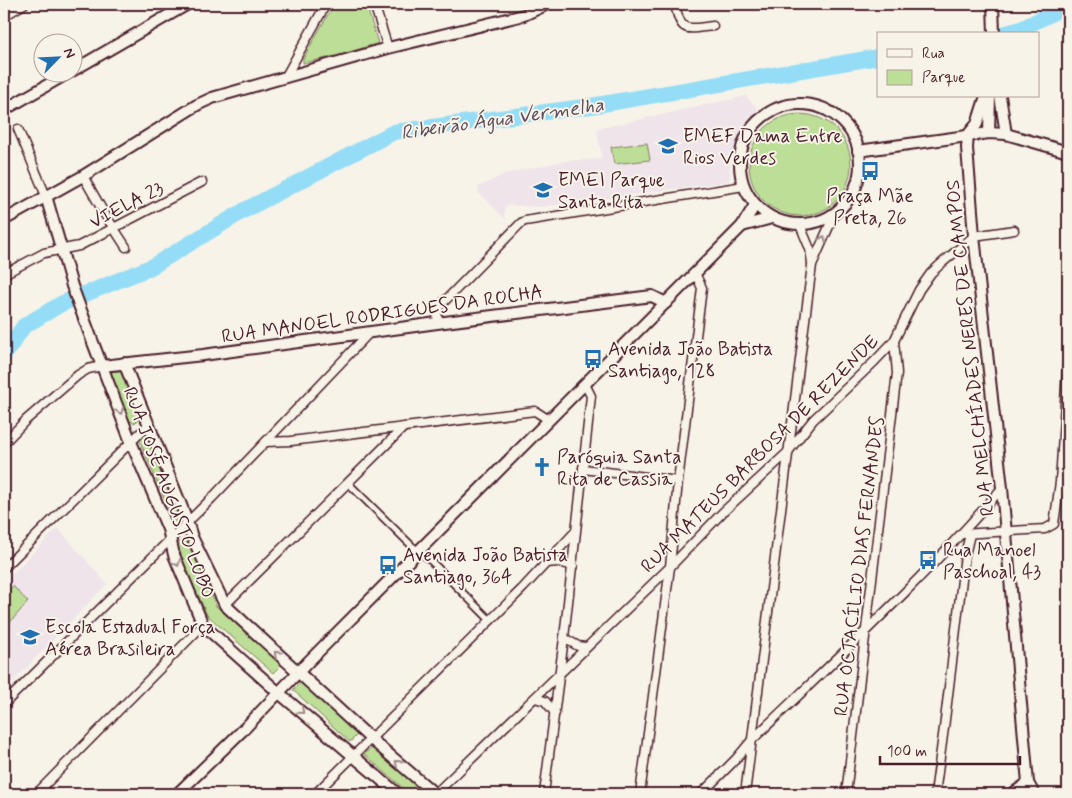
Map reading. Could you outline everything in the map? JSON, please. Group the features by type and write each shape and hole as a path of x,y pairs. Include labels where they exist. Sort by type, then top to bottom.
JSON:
{"street":[{"path":"4,16 24,4"},
{"path":"82,66 188,4"},
{"path":"286,76 326,4"},
{"path":"374,4 388,48"},
{"path":"4,220 83,176 197,105 212,98 388,48 524,15 548,4"},
{"path":"675,4 680,23 684,28 713,26"},
{"path":"993,9 994,32"},
{"path":"4,110 53,82"},
{"path":"968,135 977,124 984,108 986,98"},
{"path":"989,133 990,98"},
{"path":"1000,98 1006,134"},
{"path":"798,104 814,106 830,112 843,122 852,136 858,151 860,165 858,179 849,198 835,213 818,222 800,225 772,218 756,205 744,186 740,170 740,154 745,138 754,124 767,113 782,106 798,104"},
{"name":"RUA JOSÉ AUGUSTO LOBO","path":"18,129 46,196 72,286 131,442 168,529 174,555 203,625 279,693 398,794"},
{"path":"858,151 989,133 1006,134 1068,152"},
{"name":"RUA MELCHÍADES NERES DE CAMPOS","path":"968,135 967,148 974,236 1002,488 1028,783 1034,794"},
{"path":"83,176 126,247"},
{"name":"VIELA 23","path":"4,274 44,253 79,246 202,182"},
{"path":"436,322 438,308 521,223 532,219 744,186"},
{"path":"177,794 742,226 756,205"},
{"path":"812,265 835,213"},
{"path":"742,226 772,218"},
{"path":"744,794 812,265 810,249 800,225"},
{"path":"974,236 1014,230"},
{"name":"RUA MATEUS BARBOSA DE REZENDE","path":"435,794 722,513 787,453 813,420 894,341 919,290 931,273 974,236"},
{"path":"640,794 670,566 678,481 702,288 695,273"},
{"name":"RUA MANOEL RODRIGUES DA ROCHA","path":"102,366 203,355 436,322 652,296 666,303"},
{"path":"4,704 118,589 170,540 370,332"},
{"name":"RUA OCTACÍLIO DIAS FERNANDES","path":"846,794 898,373 894,341"},
{"path":"966,534 1005,533 1045,529 1053,526 1064,482 1068,353"},
{"name":"RUA JOSÉ AUGUSTO LOBO","path":"124,363 192,537 225,605 370,739 435,794"},
{"path":"4,443 26,420 78,375 88,369 102,366"},
{"path":"544,794 573,566 575,532 591,396 585,384"},
{"path":"266,442 291,441 535,411 549,420"},
{"path":"4,568 149,424"},
{"path":"225,605 404,427"},
{"path":"583,469 678,481"},
{"path":"348,483 490,620"},
{"path":"702,794 752,740 966,534 1002,488"},
{"path":"315,794 490,620 575,532"},
{"path":"934,794 944,728 966,534"},
{"path":"546,563 558,562 573,566"},
{"path":"36,794 203,625"},
{"path":"564,638 585,648"},
{"path":"535,698 545,701 555,713"},
{"path":"1012,794 1028,783"}],"shaded area":[{"name":"EMEF Dama Entre Rios Verdes","path":"746,96 758,109 739,134 730,166 729,181 539,207 508,205 504,215 507,221 479,193 478,187 505,174 564,161 602,159 597,129"},
{"name":"Escola Estadual Força Aérea Brasileira","path":"58,528 107,584 4,691 4,582"}],"green space":[{"path":"334,4 366,4 378,43 341,55 303,63 303,59"},
{"path":"800,114 820,118 836,129 847,145 851,165 847,185 836,201 820,212 800,216 780,212 764,201 753,185 749,165 753,145 764,129 780,118"},
{"path":"647,143 650,160 614,164 611,147"},
{"path":"118,371 124,374 140,416 139,420 134,423 128,420 110,372"},
{"path":"143,433 149,435 181,516 174,522 139,439"},
{"path":"187,536 216,606 282,664 273,673 207,615 176,547"},
{"path":"13,586 28,602 4,629 4,596"},
{"path":"301,682 359,733 350,742 293,690"},
{"path":"375,745 425,790 419,794 410,794 364,754"}],"waterway":[{"name":"Ribeirão Água Vermelha","path":"1010,32 1021,29 1068,5"},
{"name":"Ribeirão Água Vermelha","path":"4,355 24,326 61,304 151,267 245,210 394,132 591,106 877,57"}],"place":[{"name":"EMEF Dama Entre Rios Verdes","path":"668,146"},
{"name":"Praça Mãe Preta, 26","path":"870,171"},
{"name":"EMEI Parque Santa Rita","path":"543,190"},
{"name":"Avenida João Batista Santiago, 128","path":"593,359"},
{"name":"Paróquia Santa Rita de Cassia","path":"542,467"},
{"name":"Rua Manoel Paschoal, 43","path":"928,560"},
{"name":"Avenida João Batista Santiago, 364","path":"388,565"},
{"name":"Escola Estadual Força Aérea Brasileira","path":"30,637"}]}
